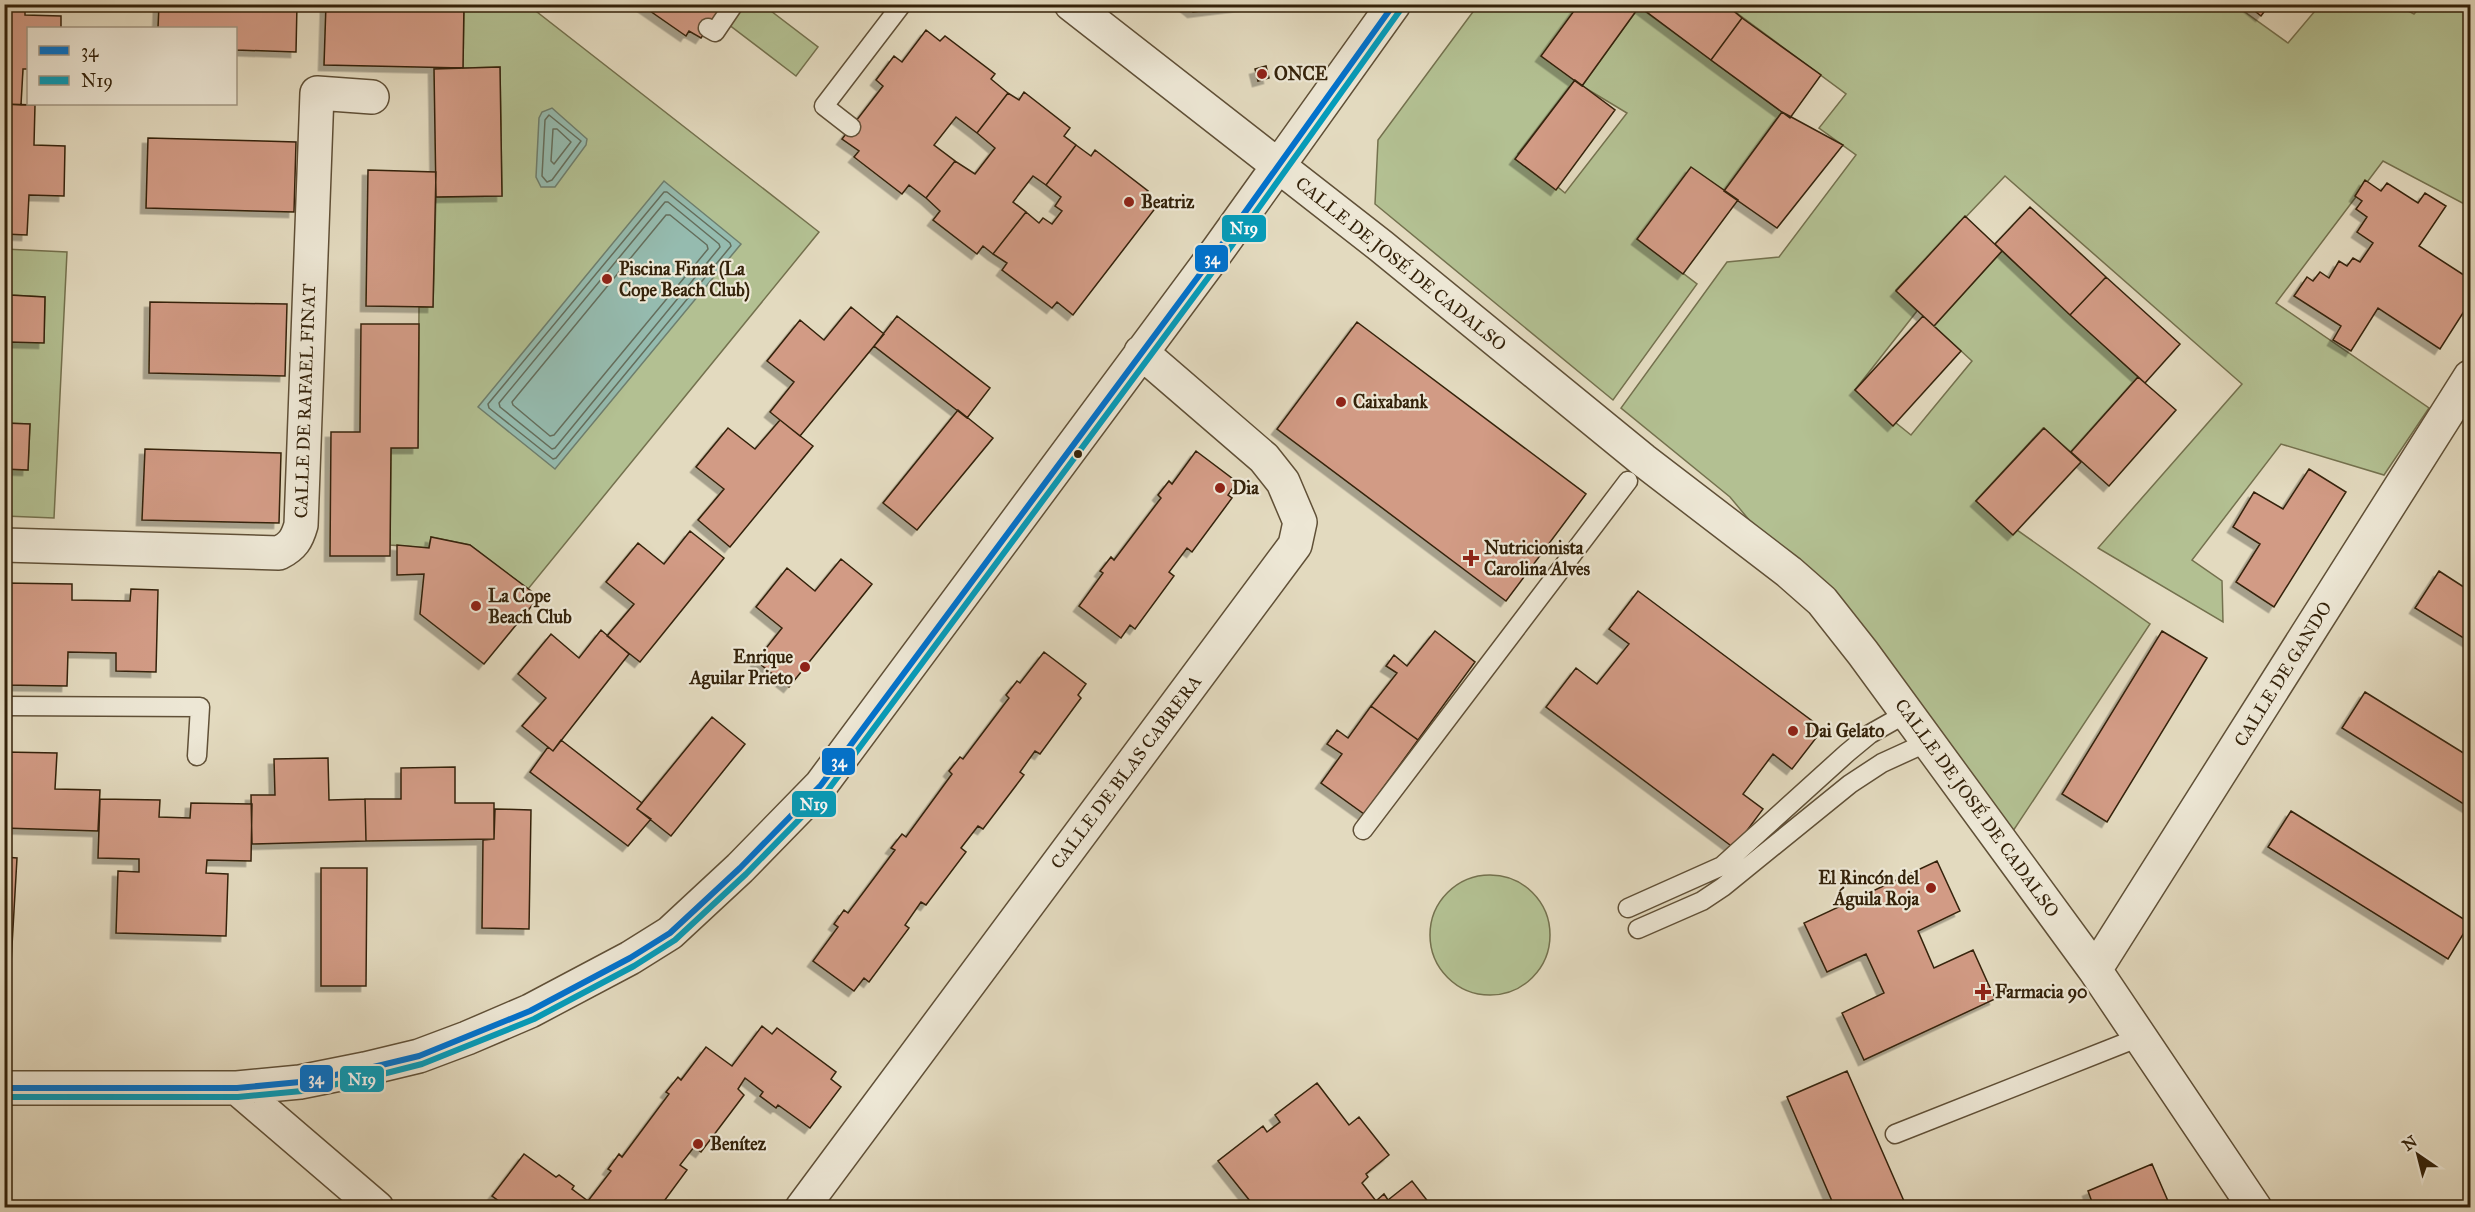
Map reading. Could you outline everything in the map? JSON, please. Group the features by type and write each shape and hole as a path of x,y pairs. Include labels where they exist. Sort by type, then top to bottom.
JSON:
{"street":[{"name":"CALLE DE JOSÉ DE CADALSO","path":"1071,4 1399,260 1635,471 1807,587 1842,626 2095,970 2255,1208"},
{"path":"4,1088 237,1088 300,1082 365,1069 419,1056 530,1011 630,958 670,933 740,868 821,785 1278,166 1394,4"},
{"name":"CALLE DE RAFAEL FINAT","path":"4,546 279,553 290,548 297,539 301,525 317,93 372,97"},
{"name":"CALLE DE BLAS CABRERA","path":"802,1208 1295,545 1300,522 1283,482 1264,458 1141,352"},
{"name":"CALLE DE GANDO","path":"2095,970 2470,377"},
{"path":"237,1088 377,1208"}],"lane":[{"path":"708,28 715,32 734,4"},
{"path":"851,127 824,106 902,4"},
{"path":"1363,830 1635,471"},
{"path":"4,706 200,707 197,756"},
{"path":"1628,908 1722,866 1869,734 1907,713"},
{"path":"1638,929 1702,901 1723,887 1850,784 1882,763 1928,742"},
{"path":"1895,1134 2139,1037"}],"green space":[{"name":"Piscina Finat (La Cope Beach Club)","path":"464,5 528,5 819,232 528,589 470,545 431,537 429,548 390,545 391,448 418,447 419,307 433,307 436,197 502,196 500,67 463,68"},
{"path":"743,5 763,5 818,47 796,76 728,24"},
{"path":"1478,5 1579,5 1575,80 1518,154 1565,193 1627,113 1582,86 1639,7 1782,112 1724,191 1638,239 1697,284 1613,400 1375,204 1378,140"},
{"path":"1726,5 2235,5 2288,43 2320,5 2397,5 2414,14 2422,5 2457,5 2470,14 2470,207 2383,161 2276,303 2429,408 2384,475 2281,444 2192,560 2222,581 2223,622 2098,548 2242,384 2005,176 1896,290 1917,311 1855,390 1911,435 1972,361 1934,326 2002,251 2138,377 2071,452 2043,428 1976,501 2150,624 2011,834 1730,497 1621,408 1727,262 1779,257 1856,155 1819,128 1846,94"},
{"path":"4,249 67,252 54,518 5,516 5,469 28,470 30,424 5,423 5,382 8,382 9,342 44,342 45,297 10,295 11,254 5,253"},
{"path":"1490,875 1513,879 1533,892 1546,912 1550,935 1546,958 1533,978 1513,991 1490,995 1467,991 1447,978 1434,958 1430,935 1434,912 1447,892 1467,879"}],"water":[{"path":"552,108 587,139 586,145 555,187 541,187 536,177 539,118 542,112"},
{"path":"664,181 741,244 555,469 478,407"}],"building":[{"path":"4,4 25,4 25,15 61,16 61,27 27,27 27,69 23,69 21,105 4,104"},
{"path":"159,4 297,4 296,52 237,50 237,27 158,27"},
{"path":"326,4 464,4 463,68 324,65"},
{"path":"640,4 725,4 701,38 689,31 686,36"},
{"path":"1183,4 1257,4 1193,12"},
{"path":"1579,4 1636,4 1639,7 1582,86 1541,56"},
{"path":"1636,4 1725,4 1742,18 1711,60"},
{"path":"2246,4 2270,4 2261,16"},
{"path":"1742,18 1821,75 1790,118 1711,60"},
{"path":"926,30 940,41 945,36 995,74 991,79 1008,93 977,133 956,117 934,145 955,161 926,198 909,185 902,194 854,157 859,151 842,139 883,86 876,80 894,56 902,62"},
{"name":"ONCE","path":"1266,66 1269,78 1258,81 1255,69"},
{"path":"500,67 502,196 436,197 434,69"},
{"path":"1575,80 1615,110 1556,190 1515,159"},
{"path":"1024,92 1070,128 1064,136 1076,145 1046,185 1033,176 1013,202 1026,212 993,254 983,246 977,254 933,220 940,211 926,198 955,161 975,174 995,148 977,133 1008,93 1019,100"},
{"path":"4,104 35,105 34,145 65,146 64,196 29,195 27,235 4,234"},
{"path":"1782,112 1843,145 1777,228 1724,191"},
{"path":"148,138 296,142 294,212 146,208"},
{"path":"1076,145 1091,156 1095,150 1148,191 1144,196 1157,206 1073,315 1057,302 1052,308 1002,270 1007,263 993,254 1026,212 1039,223 1043,218 1052,224 1062,211 1055,206 1061,197 1046,185"},
{"path":"1691,167 1738,200 1683,274 1637,239"},
{"path":"368,170 436,172 433,307 366,306"},
{"path":"2365,180 2381,191 2387,183 2418,203 2425,193 2446,206 2419,246 2470,279 2470,302 2440,349 2378,308 2351,351 2333,340 2341,326 2294,296 2307,277 2313,281 2320,272 2329,278 2339,261 2347,266 2353,258 2360,262 2373,243 2357,232 2367,217 2356,209 2362,201 2355,196"},
{"path":"2030,207 2106,277 2070,315 1995,244"},
{"path":"1965,216 2002,251 1934,326 1896,291"},
{"path":"4,253 11,253 10,295 45,297 44,343 9,342 8,382 4,382"},
{"path":"2106,277 2180,344 2145,383 2070,315"},
{"path":"150,302 287,304 285,376 149,373"},
{"path":"851,307 884,334 800,436 770,412 794,382 767,361 800,320 824,340"},
{"path":"897,316 990,388 967,418 874,346"},
{"path":"1923,316 1961,351 1893,426 1855,390"},
{"path":"1357,322 1586,494 1506,601 1277,429"},
{"path":"361,324 419,324 418,448 391,448 390,556 330,556 331,432 360,432"},
{"path":"2138,377 2176,410 2109,486 2071,452"},
{"path":"958,410 993,438 917,530 883,503"},
{"path":"780,420 813,446 730,547 698,520 724,489 696,467 728,428 755,449"},
{"path":"4,423 30,424 28,470 4,469"},
{"path":"2044,428 2081,462 2013,535 1976,501"},
{"path":"145,449 281,453 279,523 142,520"},
{"path":"1196,451 1237,482 1228,495 1232,498 1192,552 1187,548 1169,572 1174,576 1135,629 1130,625 1121,638 1079,606 1103,573 1100,571 1111,557 1114,560 1161,498 1158,495 1169,481 1172,484"},
{"path":"2309,469 2346,492 2274,607 2236,582 2260,544 2233,527 2254,492 2283,509"},
{"path":"690,531 724,558 640,662 607,636 634,604 606,582 638,543 664,564"},
{"name":"La Cope Beach Club","path":"431,537 470,545 539,597 484,664 420,614 424,574 397,575 397,545 429,548"},
{"path":"841,559 872,584 789,687 756,661 782,628 756,607 787,568 815,591"},
{"path":"2439,571 2470,591 2470,642 2415,608"},
{"path":"4,583 72,584 72,600 130,601 131,589 158,590 156,672 116,671 116,653 68,652 67,686 4,685"},
{"path":"1638,591 1823,729 1792,769 1773,754 1743,794 1763,809 1734,848 1546,707 1576,668 1597,684 1629,644 1609,629"},
{"path":"601,630 629,654 553,751 522,726 546,698 518,674 551,634 579,658"},
{"path":"1435,631 1475,662 1418,740 1371,706 1397,673 1386,666 1394,655 1407,666"},
{"path":"2162,631 2207,658 2107,822 2062,794"},
{"path":"1044,652 1086,684 1078,695 1081,698 1040,754 1035,751 1020,772 1024,775 983,829 978,826 961,848 966,852 926,905 921,902 905,925 909,928 869,982 864,978 854,991 813,961 838,927 834,924 844,910 848,913 895,850 891,848 902,834 906,837 952,774 949,771 960,757 963,759 1009,698 1006,695 1017,681 1020,683"},
{"path":"2365,692 2470,757 2470,808 2342,728"},
{"path":"1371,706 1418,740 1364,814 1321,783 1342,754 1327,744 1337,730 1348,738"},
{"path":"712,717 745,744 671,836 637,809"},
{"path":"561,740 642,803 637,809 651,819 628,846 530,772 548,747 553,751"},
{"path":"4,752 57,753 55,789 100,790 98,831 4,828"},
{"path":"328,758 329,800 365,799 366,841 252,844 251,795 275,795 274,759"},
{"path":"455,767 455,803 494,803 494,839 366,841 365,799 401,799 401,768"},
{"path":"100,799 160,800 159,817 190,818 191,803 252,804 251,861 207,860 206,873 228,874 226,936 116,933 118,871 139,872 139,859 98,858"},
{"path":"495,809 531,810 529,929 482,928 483,840 494,839"},
{"path":"2291,811 2470,923 2448,959 2268,847"},
{"path":"4,857 17,858 10,981 4,981"},
{"path":"1937,861 1960,911 1918,931 1934,968 1973,950 1995,999 1864,1060 1842,1013 1884,993 1866,954 1827,972 1804,923"},
{"path":"321,868 367,868 366,986 321,986"},
{"path":"762,1026 772,1034 777,1028 836,1072 831,1079 841,1087 810,1128 778,1105 776,1108 760,1096 763,1092 745,1078 738,1089 744,1095 701,1152 694,1147 680,1165 687,1170 659,1208 500,1208 503,1204 492,1196 524,1154 556,1177 559,1175 574,1186 572,1189 588,1201 611,1171 608,1169 619,1154 622,1157 669,1094 666,1092 678,1077 681,1080 706,1047 732,1066"},
{"path":"1847,1071 1907,1208 1835,1208 1787,1097"},
{"path":"1317,1083 1349,1125 1359,1117 1389,1155 1366,1174 1368,1177 1362,1183 1376,1201 1384,1194 1388,1200 1412,1181 1433,1208 1243,1208 1250,1201 1218,1161 1263,1126 1267,1132 1280,1122 1275,1115"},
{"path":"2152,1164 2171,1208 2079,1208 2092,1202 2088,1191"}],"transit line":[{"name":"34","path":"4,1088 237,1088 300,1082 365,1069 419,1056 530,1011 630,958 670,933 740,868 821,785 1218,250 1394,4"},
{"name":"N19","path":"4,1097 238,1097 302,1091 367,1078 422,1064 534,1019 634,966 675,940 746,874 828,790 1225,255 1401,9"}],"place":[{"name":"ONCE","path":"1262,74"},
{"name":"Beatriz","path":"1129,202"},
{"name":"Piscina Finat (La Cope Beach Club)","path":"607,279"},
{"name":"Caixabank","path":"1341,402"},
{"name":"Dia","path":"1220,488"},
{"name":"Nutricionista Carolina Alves","path":"1471,558"},
{"name":"La Cope Beach Club","path":"476,606"},
{"name":"Enrique Aguilar Prieto","path":"805,667"},
{"name":"Dai Gelato","path":"1793,731"},
{"name":"El Rincón del Águila Roja","path":"1931,888"},
{"name":"Farmacia 90","path":"1983,992"},
{"name":"Benítez","path":"698,1144"}]}
